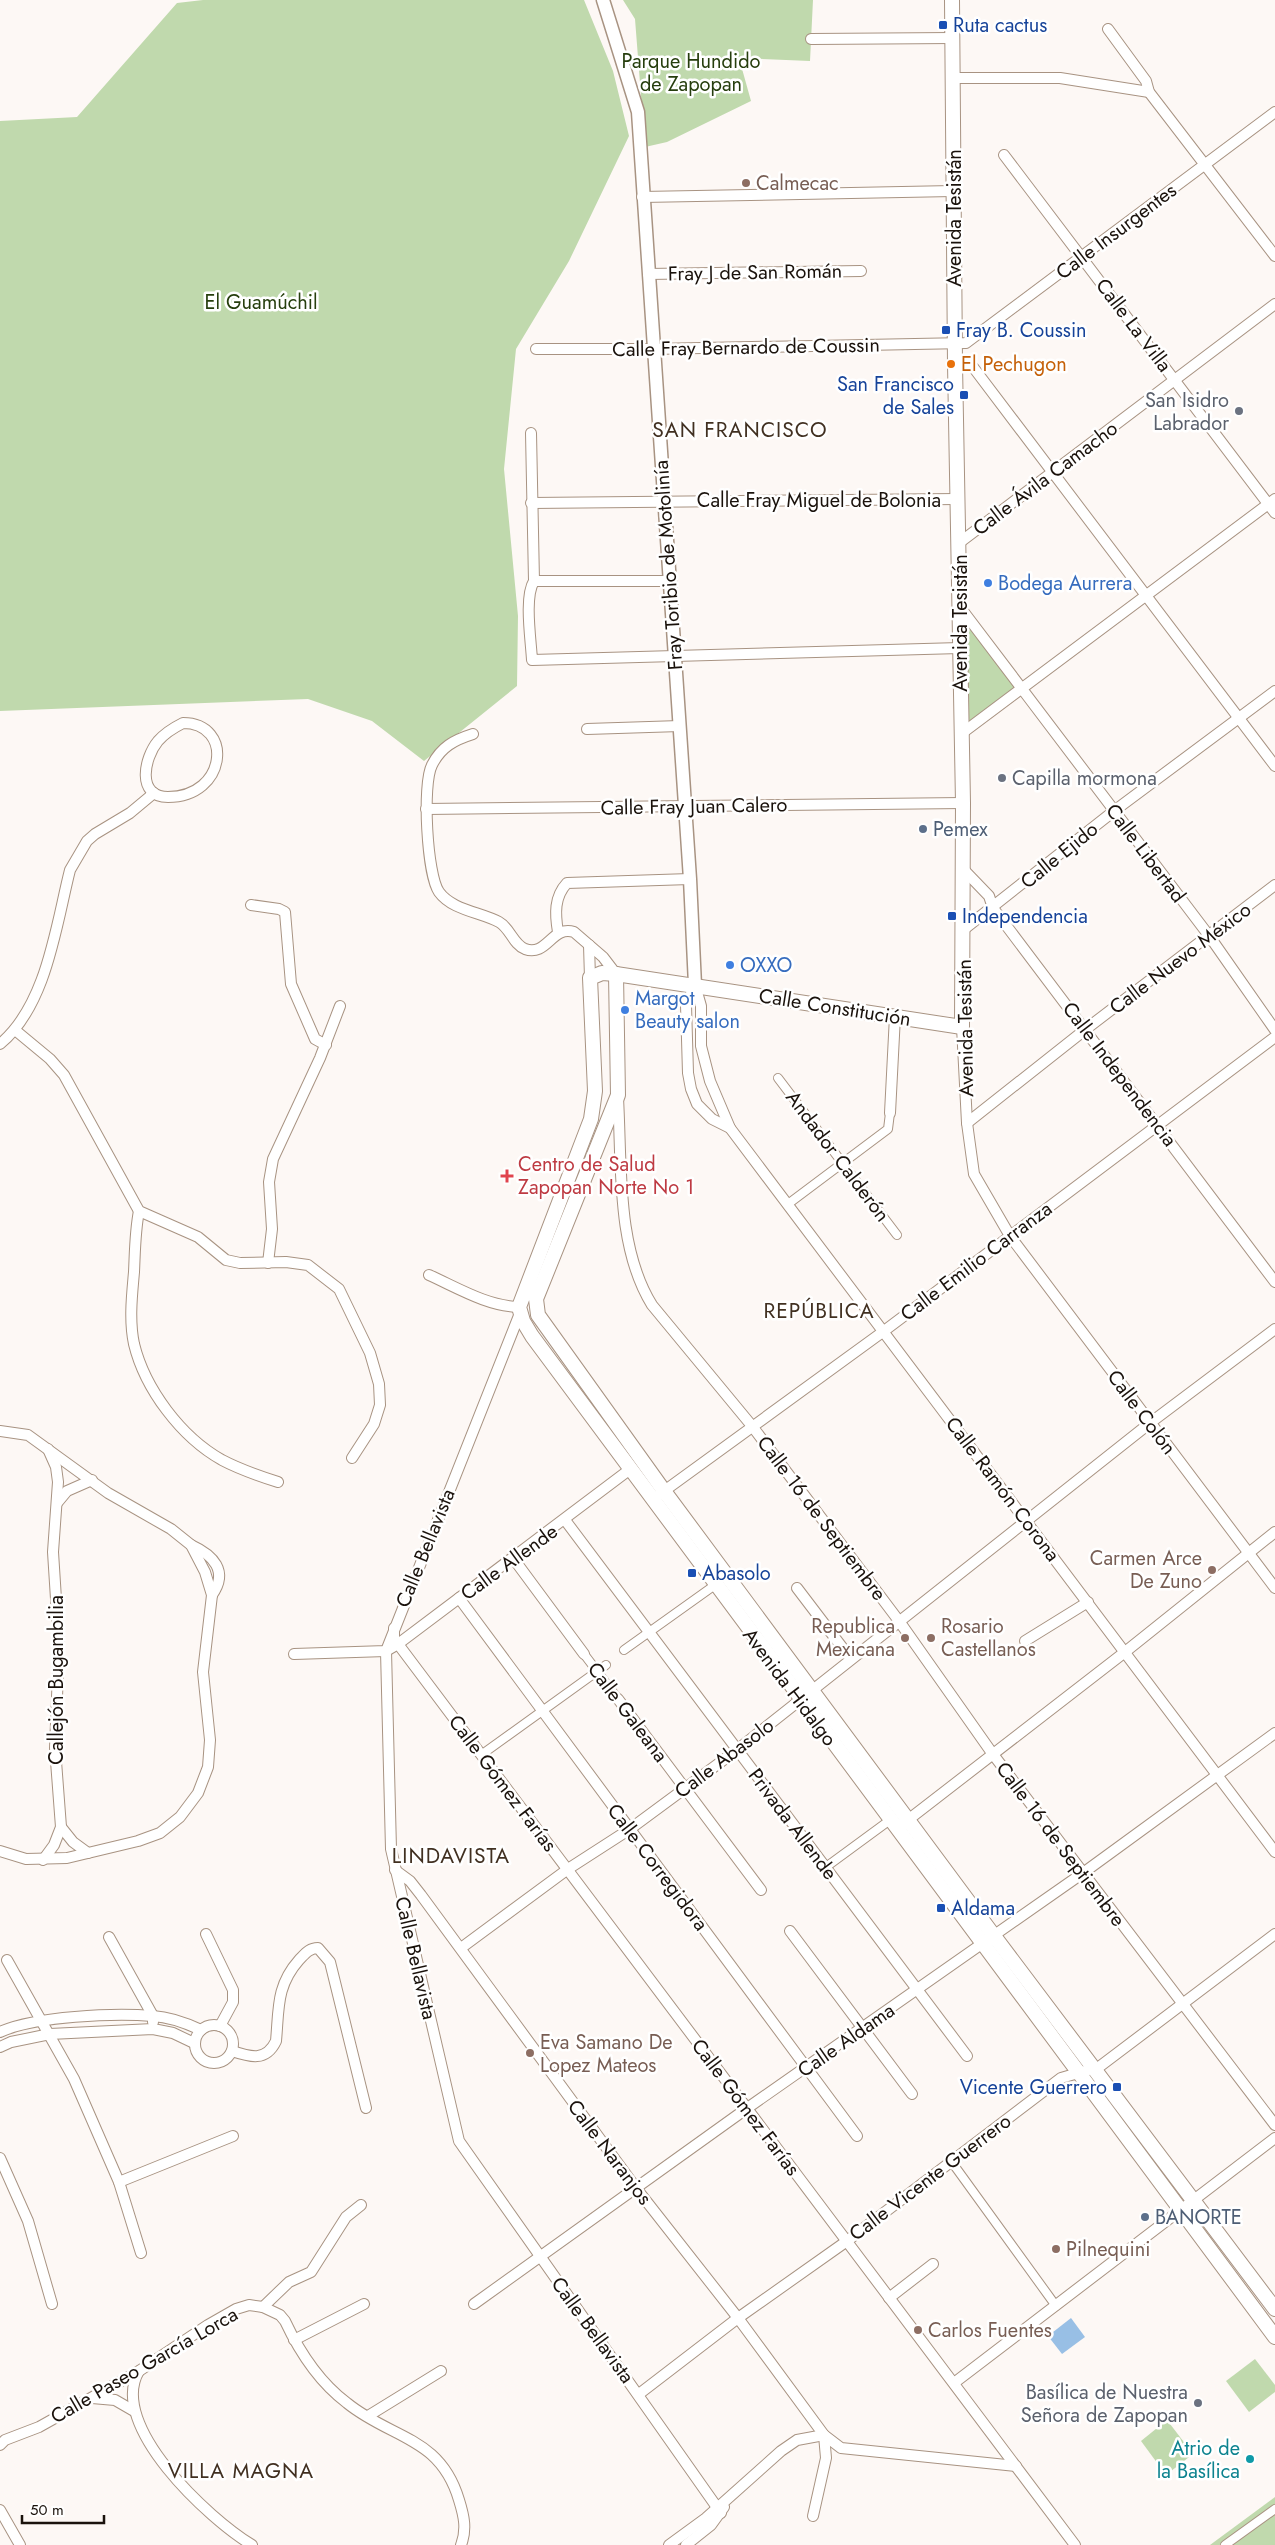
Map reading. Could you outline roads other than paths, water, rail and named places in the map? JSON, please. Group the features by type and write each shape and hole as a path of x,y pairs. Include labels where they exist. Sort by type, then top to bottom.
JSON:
{"main road":[{"name":"Avenida Tesistán","path":"952,0 954,38 955,364 960,543 963,803 962,1027"},
{"name":"Calle Constitución","path":"590,978 602,973 616,974 962,1027"},
{"name":"Avenida Hidalgo","path":"616,974 618,1095 536,1299 538,1315 664,1491 994,1936 1275,2309"},
{"path":"519,1310 591,1118 595,1091 590,978"},
{"name":"Avenida Hidalgo","path":"519,1310 532,1336 629,1470 1275,2338"},
{"path":"563,1379 576,1370"}],"street":[{"name":"Fray Toribio de Motolinía","path":"603,0 638,112 652,349 665,501 690,879 695,985"},
{"path":"1108,29 1146,81 1149,92 1275,256"},
{"path":"811,39 954,38"},
{"path":"953,78 1060,78 1149,92"},
{"name":"Calle Insurgentes","path":"955,344 966,343 972,339 1275,112"},
{"name":"Calle La Villa","path":"1004,155 1273,506"},
{"path":"642,197 953,191"},
{"name":"Fray J de San Román","path":"648,274 861,271"},
{"name":"Calle Ávila Camacho","path":"960,543 1275,304"},
{"name":"Calle Fray Bernardo de Coussin","path":"536,349 955,344"},
{"path":"955,364 973,367 1275,766"},
{"path":"531,433 534,581 530,587 529,608 532,660 960,648"},
{"name":"Calle Fray Miguel de Bolonia","path":"532,503 958,498"},
{"path":"961,734 1146,596 1273,506"},
{"path":"534,581 670,581"},
{"name":"Calle Libertad","path":"960,607 1210,936 1275,1030"},
{"name":"Calle Ejido","path":"963,930 1114,811 1275,690"},
{"path":"183,723 194,723 207,730 213,739 216,760 208,782 188,796 163,797 154,793 148,786 145,778 146,767 156,743 165,733 183,723"},
{"path":"587,729 680,726"},
{"path":"473,734 446,745 431,766 426,808 433,882 440,893 463,908 500,923 523,948 533,951 541,948 558,932 568,930 574,932 604,957 616,974"},
{"path":"0,1044 15,1030 28,1009 45,968 70,870 78,855 95,834 130,813 154,793"},
{"name":"Calle Fray Juan Calero","path":"426,808 963,803"},
{"name":"Calle Independencia","path":"963,869 989,896 993,908 1086,1028 1275,1282"},
{"path":"558,932 556,917 558,898 567,883 690,879"},
{"name":"Calle Nuevo México","path":"967,1123 1086,1028 1275,886"},
{"path":"251,905 279,909 285,912 291,984 316,1039 326,1045"},
{"path":"589,946 590,978"},
{"name":"Calle Ramón Corona","path":"695,985 701,1006 701,1046 710,1081 730,1128 1275,1852"},
{"name":"Calle Ramón Corona","path":"695,985 686,1005 688,1073 691,1089 697,1104 712,1119 730,1128"},
{"path":"268,1262 272,1229 269,1182 273,1159 326,1045 332,1022 340,1006"},
{"path":"788,1204 888,1129 895,1016"},
{"name":"Avenida Tesistán","path":"962,1027 967,1123 974,1174 1010,1236"},
{"path":"15,1030 50,1059 64,1075 139,1211 198,1237 226,1260 240,1263 268,1262 308,1265 339,1289 370,1353 379,1384 380,1405 374,1424 352,1458"},
{"name":"Calle Emilio Carranza","path":"652,1500 884,1331 1275,1037"},
{"name":"Andador Calderón","path":"778,1078 897,1235"},
{"name":"Calle 16 de Septiembre","path":"618,1095 626,1233 640,1286 652,1305 752,1426 899,1621 992,1753 1275,2125"},
{"path":"139,1211 136,1227 131,1322 134,1344 145,1375 164,1404 191,1436 221,1459 256,1476 278,1482"},
{"name":"Calle Colón","path":"1010,1236 1275,1588"},
{"path":"429,1275 490,1302 519,1310"},
{"name":"Calle Bellavista","path":"519,1310 386,1650 391,1849 459,2141 719,2510"},
{"name":"Calle Abasolo","path":"461,1948 568,1869 630,1829 737,1750 1150,1424 1275,1329"},
{"path":"0,1431 28,1435 108,1493 171,1528 191,1545 212,1557 219,1573 219,1585 212,1595 203,1672 210,1740 208,1767 198,1794 180,1817 160,1833 67,1858 26,1859 0,1852"},
{"name":"Callejón Bugambilia","path":"43,1860 54,1845 61,1827 55,1748 59,1646 53,1552 57,1474 47,1448"},
{"name":"Calle Allende","path":"386,1650 398,1644 629,1470"},
{"path":"57,1503 67,1491 92,1480"},
{"name":"Privada Allende","path":"565,1520 967,2056"},
{"path":"826,1867 893,1825 908,1820 992,1753 1125,1652 1275,1532"},
{"name":"Calle Galeana","path":"513,1558 761,1890"},
{"path":"624,1650 714,1585"},
{"path":"797,1588 851,1659"},
{"name":"Calle Corregidora","path":"459,1598 857,2136"},
{"path":"1025,1641 1088,1602"},
{"name":"Calle Gómez Farías","path":"394,1626 394,1638 398,1644 1075,2545"},
{"path":"294,1654 386,1650"},
{"path":"481,1755 606,1665"},
{"name":"Calle Aldama","path":"474,2304 746,2109 1083,1873 1218,1776 1275,1732"},
{"path":"61,1827 73,1842 88,1853"},
{"name":"Calle Naranjos","path":"395,1870 410,1882 461,1948 636,2188 738,2318 824,2435"},
{"path":"790,1931 912,2094"},
{"path":"206,1934 233,1990 233,2002 220,2026"},
{"name":"Calle Vicente Guerrero","path":"638,2394 738,2318 846,2241 1061,2078 1094,2069 1275,1934"},
{"path":"109,1937 153,2016 153,2029"},
{"path":"232,2052 252,2058 263,2056 273,2048 276,2041 282,1986 288,1973 308,1951 318,1948 330,1962 366,2108"},
{"path":"7,1960 74,2079 119,2182 141,2253"},
{"path":"0,2032 43,2021 153,2016 174,2019 201,2030"},
{"path":"213,2025 220,2026 225,2029 232,2039 232,2052 222,2061 209,2063 198,2056 194,2042 201,2030 213,2025"},
{"path":"0,2047 11,2042 50,2034 153,2029 173,2033 194,2042"},
{"path":"119,2182 233,2136"},
{"path":"954,2383 1275,2138"},
{"path":"0,2158 28,2221 52,2304"},
{"path":"951,2161 1056,2306"},
{"path":"262,2307 289,2282 311,2272 346,2217 361,2205"},
{"path":"889,2298 933,2264"},
{"path":"294,2340 364,2304"},
{"name":"Calle Paseo García Lorca","path":"0,2445 5,2440 39,2427 91,2398 226,2315 249,2305 262,2307 280,2315 313,2369 331,2390 348,2405 418,2443 443,2466 452,2480 464,2515 466,2524 462,2545"},
{"path":"139,2370 132,2390 134,2411 165,2465 204,2510 252,2545"},
{"path":"368,2416 441,2371"},
{"path":"91,2398 115,2400 134,2411"},
{"path":"813,2516 826,2458 824,2435"},
{"path":"686,2545 711,2525 719,2510 728,2499 781,2451 797,2440 824,2435 841,2448 1016,2466"},
{"path":"1225,2545 1275,2509"},
{"path":"0,2510 20,2545"},
{"path":"669,2545 719,2510"}],"water":[{"path":"1071,2318 1085,2337 1062,2354 1048,2336"}],"place":[{"name":"Ruta cactus","path":"943,25"},
{"name":"Calmecac","path":"746,183"},
{"name":"Fray B. Coussin","path":"946,330"},
{"name":"El Pechugon","path":"951,364"},
{"name":"San Francisco de Sales","path":"964,395"},
{"name":"San Isidro Labrador","path":"1239,411"},
{"name":"Bodega Aurrera","path":"988,583"},
{"name":"Capilla mormona","path":"1002,778"},
{"name":"Pemex","path":"923,829"},
{"name":"Independencia","path":"952,916"},
{"name":"OXXO","path":"730,965"},
{"name":"Margot Beauty salon","path":"625,1010"},
{"name":"Centro de Salud Zapopan Norte No 1","path":"507,1176"},
{"name":"Carmen Arce De Zuno","path":"1212,1570"},
{"name":"Abasolo","path":"692,1573"},
{"name":"Republica Mexicana","path":"905,1638"},
{"name":"Rosario Castellanos","path":"931,1638"},
{"name":"Aldama","path":"941,1908"},
{"name":"Eva Samano De Lopez Mateos","path":"530,2053"},
{"name":"Vicente Guerrero","path":"1117,2087"},
{"name":"BANORTE","path":"1145,2217"},
{"name":"Pilnequini","path":"1056,2249"},
{"name":"Carlos Fuentes","path":"918,2330"},
{"name":"Basílica de Nuestra Señora de Zapopan","path":"1198,2403"},
{"name":"Atrio de la Basílica","path":"1250,2459"}],"district":[{"name":"SAN FRANCISCO","path":"740,430"},
{"name":"REPÚBLICA","path":"819,1311"},
{"name":"LINDAVISTA","path":"451,1856"},
{"name":"VILLA MAGNA","path":"241,2471"}],"park label":[{"name":"Parque Hundido de Zapopan","path":"691,72"},
{"name":"El Guamúchil","path":"261,302"}]}
